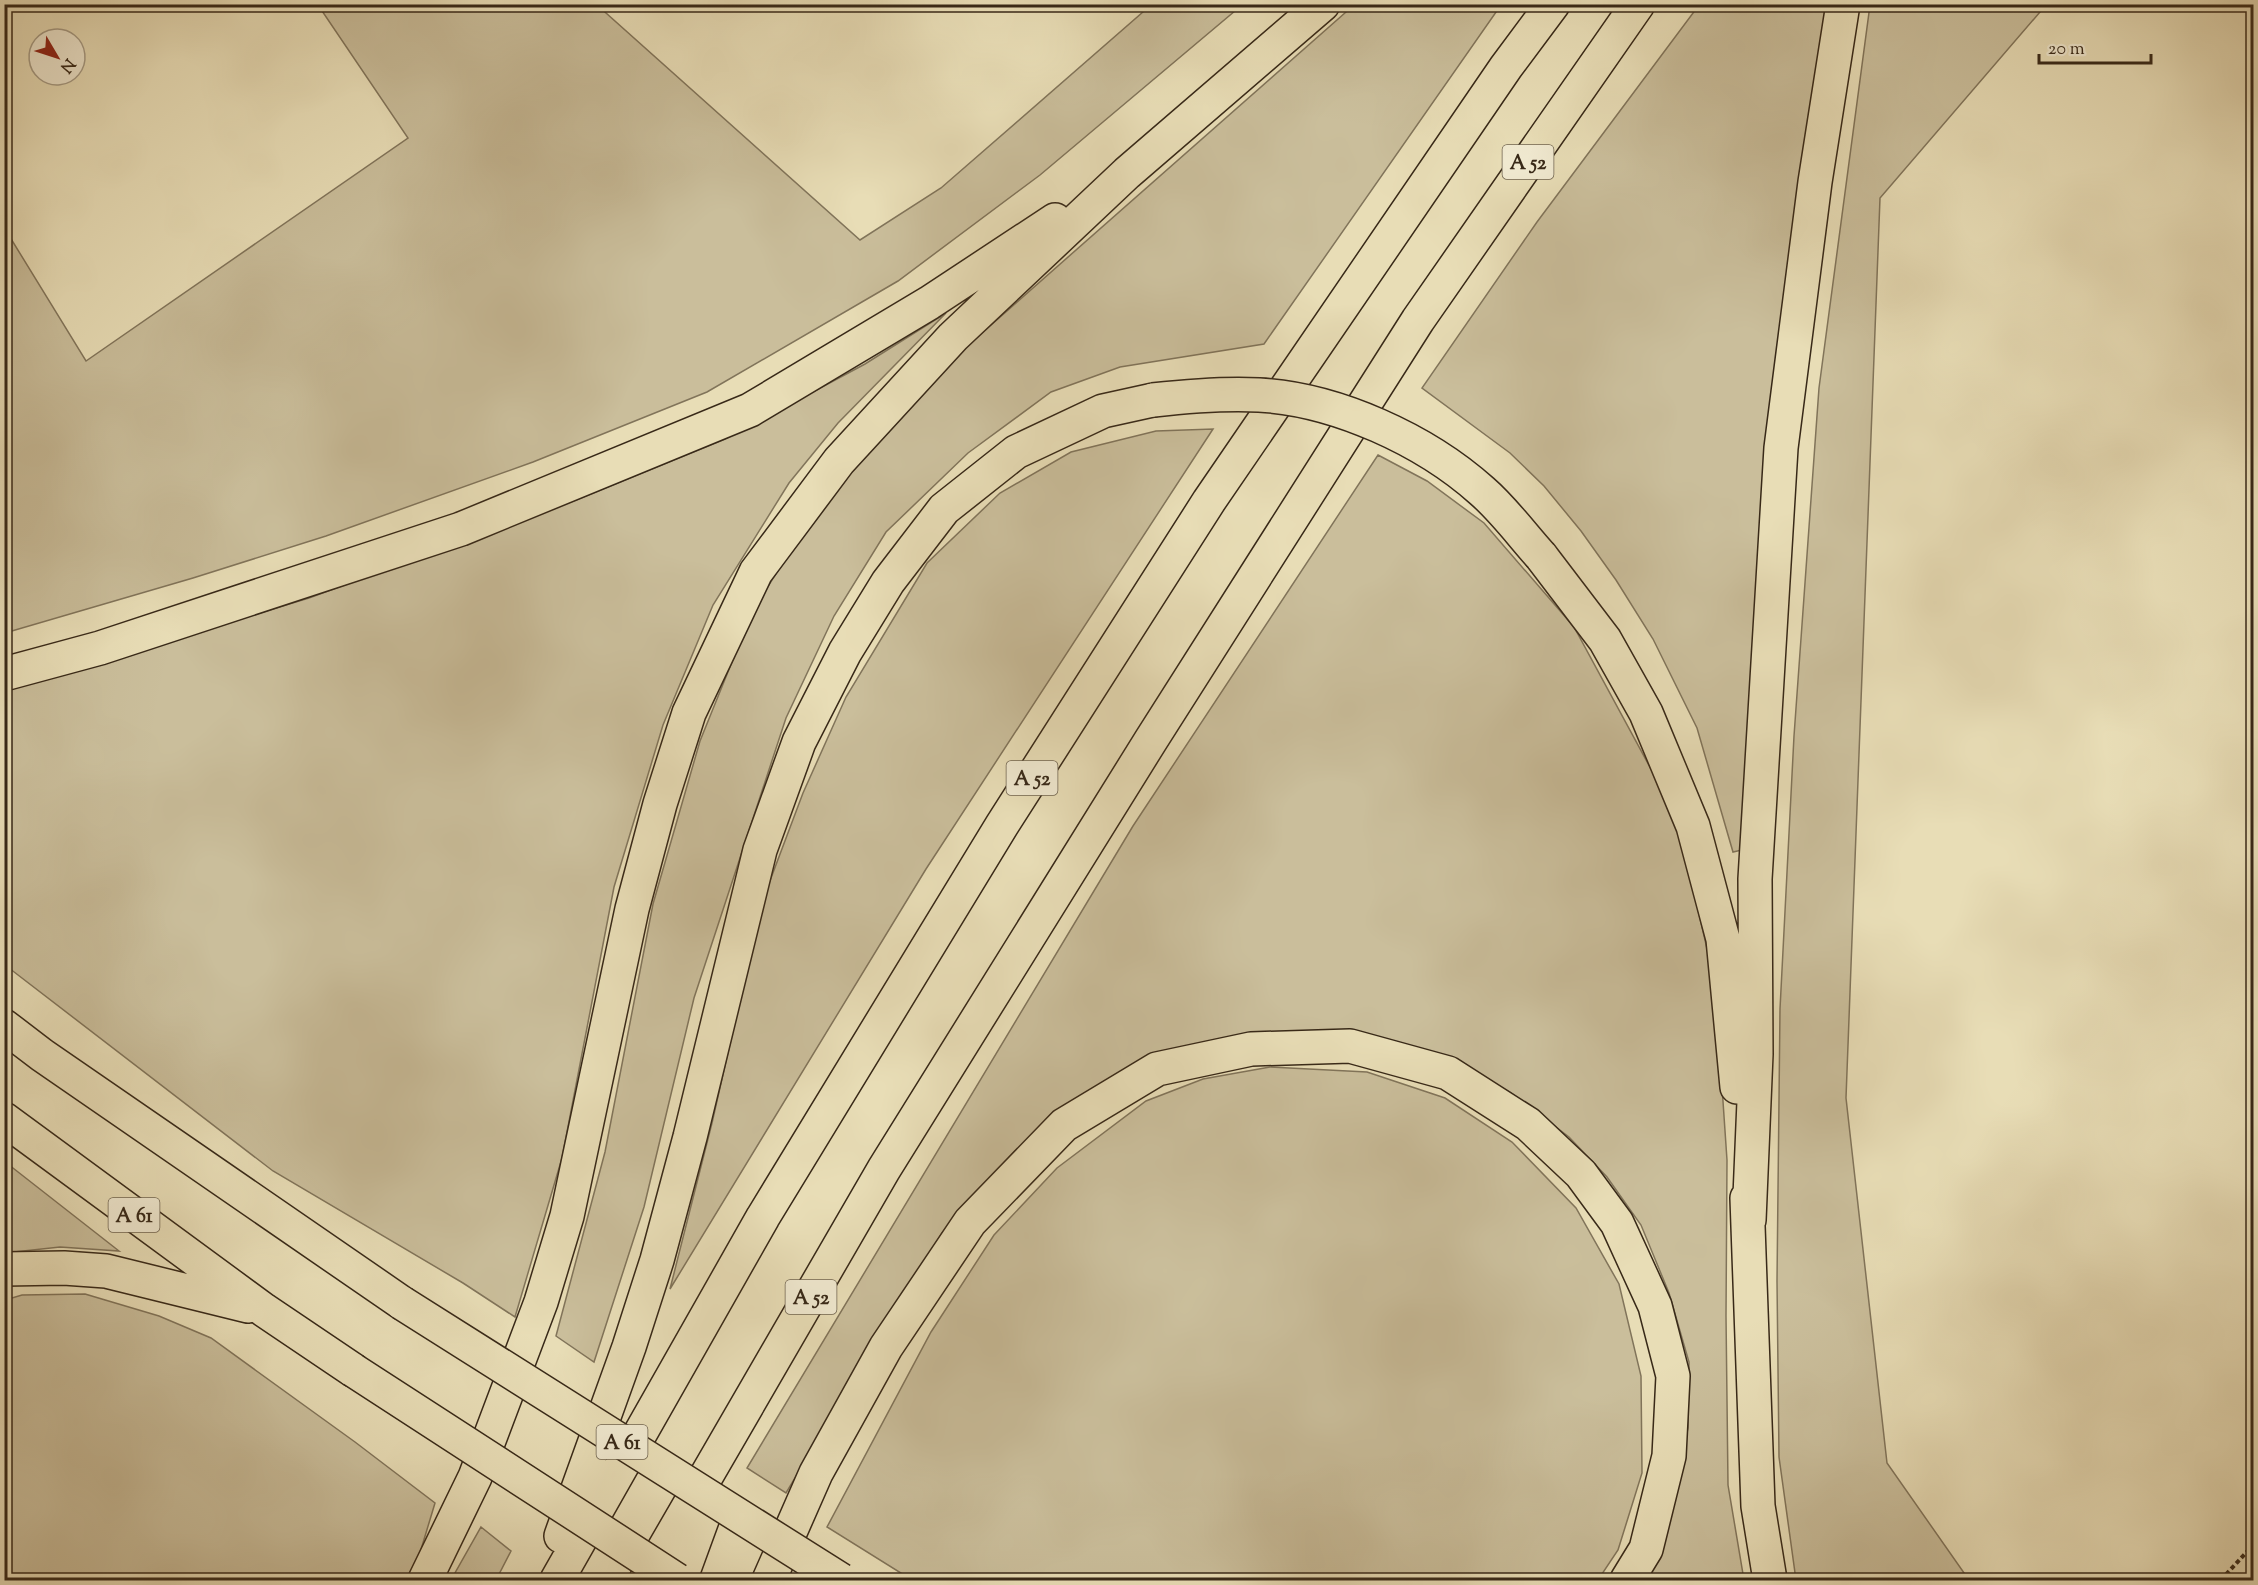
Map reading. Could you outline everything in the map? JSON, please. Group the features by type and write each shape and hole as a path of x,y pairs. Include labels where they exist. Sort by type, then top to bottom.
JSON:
{"highway":[{"path":"426,1581 475,1477 541,1302 567,1216 632,909 660,804 689,713 756,572 839,461 953,337 1127,173 1323,4"},
{"name":"A 52","path":"557,1581 763,1217 1002,825 1209,501 1506,67 1553,4"},
{"name":"A 52","path":"646,1581 884,1169 1164,720 1418,320 1638,4"},
{"path":"1749,1220 1756,1054 1755,879 1781,448 1815,182 1843,4"},
{"path":"4,674 100,648 461,529 750,410 929,303 1127,173"},
{"path":"545,1581 629,1347 657,1260 690,1137 760,850 800,742 845,652 888,582 944,509 1016,452 1103,411 1153,400 1210,394 1261,395 1330,407 1381,426 1434,454 1483,492 1541,556 1605,640 1646,713 1693,826 1723,939 1749,1220 1758,1506 1770,1581"},
{"name":"A 61","path":"4,1026 42,1055 402,1303 841,1581"},
{"path":"769,1581 816,1473 886,1347 970,1222 1064,1125 1157,1068 1251,1049 1350,1046 1448,1073 1528,1124 1581,1174 1617,1223 1655,1306 1673,1376 1669,1456 1646,1549 1627,1581"},
{"name":"A 61","path":"4,1119 264,1310 679,1581"},
{"path":"4,1269 64,1268 106,1271 264,1310"},
{"path":"679,1581 738,1425"}],"path":[{"path":"2221,1581 2253,1544"}],"shaded area":[{"path":"318,5 597,5 860,240 941,188 1151,5 1242,5 1040,175 898,281 707,392 533,462 326,536 5,633 5,229 86,361 408,138"},
{"path":"1354,5 1501,5 1264,344 1120,367 1051,392 968,453 886,532 834,616 786,718 694,998 644,1207 594,1362 556,1336 605,1152 653,904 700,741 753,610 833,484 941,369"},
{"path":"1699,5 1830,5 1742,850 1733,852 1697,728 1653,639 1616,580 1581,531 1544,486 1510,453 1422,388 1537,222"},
{"path":"1870,5 2046,5 1880,198 1846,1098 1887,1463 1969,1580 1796,1580 1779,1457 1777,1281 1780,1009 1794,736 1819,388"},
{"path":"946,313 838,423 789,483 713,605 663,725 614,887 562,1158 515,1317 463,1283 273,1171 5,965 4,691 309,598 576,500 725,439 865,364"},
{"path":"1213,429 926,869 670,1289 712,1123 762,902 803,793 846,697 927,563 1000,493 1071,452 1156,431"},
{"path":"1378,455 1427,481 1484,523 1574,627 1677,817 1715,984 1727,1160 1728,1485 1744,1580 1644,1580 1662,1548 1688,1428 1689,1362 1669,1293 1641,1225 1607,1177 1569,1137 1511,1093 1446,1056 1356,1031 1081,1099 1015,1151 942,1233 786,1493 747,1468 1133,826"},
{"path":"1270,1067 1367,1072 1445,1098 1512,1142 1576,1208 1619,1284 1641,1376 1642,1473 1618,1550 1598,1580 912,1580 827,1527 931,1332 994,1235 1057,1168 1146,1101 1203,1079"},
{"path":"4,1161 119,1251 60,1247 5,1253"},
{"path":"85,1294 159,1316 211,1338 435,1503 410,1580 5,1580 5,1300 22,1295"},
{"path":"481,1527 511,1551 496,1580 451,1580"}]}
